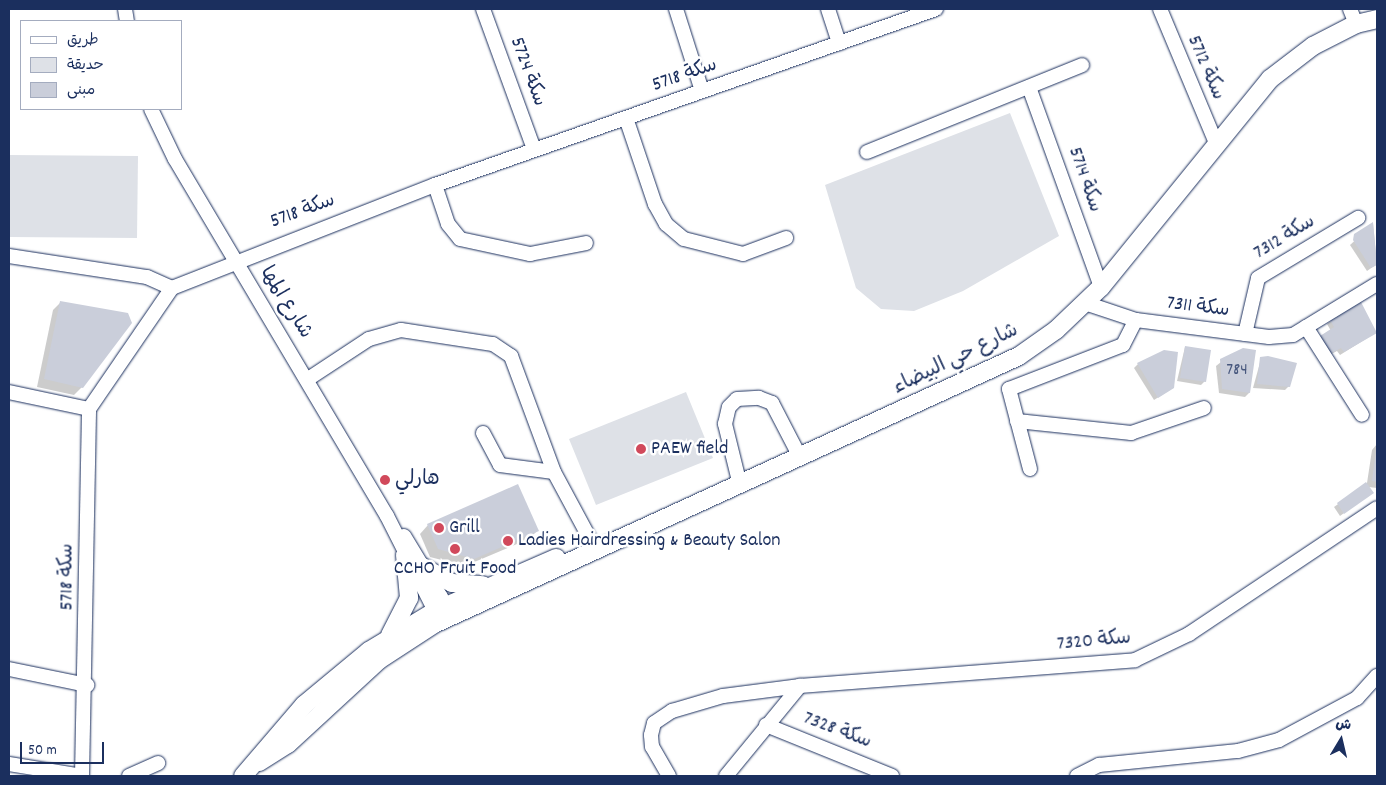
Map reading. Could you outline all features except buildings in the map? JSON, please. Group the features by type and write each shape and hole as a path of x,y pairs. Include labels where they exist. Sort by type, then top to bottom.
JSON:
{"main road":[{"name":"شارع حي البيضاء","path":"595,548 739,481 1019,356 1086,303 1101,287 1216,143 1291,60 1353,16 1377,19"},
{"path":"243,776 259,762 288,744 379,660 441,614 486,586 595,548"},
{"path":"259,762 304,705 388,638 441,614 562,568 595,548"},
{"path":"388,638 409,598 402,566 404,555"},
{"path":"423,567 452,583 486,586"}],"street":[{"name":"سكة 5724","path":"483,9 534,149"},
{"path":"676,9 702,90"},
{"path":"828,9 839,43"},
{"name":"سكة 5718","path":"172,288 235,259 434,185 936,9"},
{"name":"سكة 5712","path":"1160,9 1216,143"},
{"path":"867,152 1082,65"},
{"name":"سكة 5714","path":"1029,87 1101,287"},
{"name":"شارع المها","path":"151,110 175,159 308,379 387,516 423,567 441,614"},
{"path":"626,118 655,204 666,224 684,239 744,254 786,238"},
{"path":"434,185 448,224 460,240 530,254 586,243"},
{"name":"سكة 7312","path":"1245,334 1258,278 1358,218"},
{"path":"9,256 147,277 172,288 89,409 9,392"},
{"name":"سكة 7311","path":"1086,303 1136,320 1245,334 1293,335 1377,284"},
{"path":"1030,469 1008,388 1123,345 1136,320"},
{"path":"1306,327 1362,415"},
{"path":"308,379 369,338 402,330 493,344 511,356 554,472 595,548"},
{"path":"739,481 725,424 729,407 737,399 759,398 772,403 799,455"},
{"path":"1017,421 1131,433 1204,408"},
{"name":"سكة 5718","path":"82,776 87,685 89,409"},
{"path":"483,433 500,465 554,472"},
{"name":"سكة 7320","path":"669,776 652,747 654,723 672,711 707,701 800,686 1135,660 1189,634 1377,508"},
{"name":"شارع المها","path":"387,516 404,555 441,614"},
{"path":"9,669 87,685"},
{"path":"1077,776 1099,765 1238,751 1279,740 1349,702 1377,676"},
{"path":"726,776 800,686"},
{"name":"سكة 7328","path":"766,725 892,776"},
{"path":"128,776 158,762"},
{"path":"9,764 54,774 82,776"}],"green space":[{"path":"1010,113 1059,236 963,291 914,311 881,309 856,288 825,185"},
{"path":"9,155 138,156 137,238 9,237"},
{"name":"PAEW field","path":"686,392 713,458 596,505 569,439"}],"place":[{"name":"PAEW field","path":"641,449"},
{"name":"هارلي","path":"385,480"},
{"name":"Grill","path":"439,528"},
{"name":"Ladies Hairdressing & Beauty Salon","path":"508,541"},
{"name":"CCHO Fruit Food","path":"455,549"}]}
